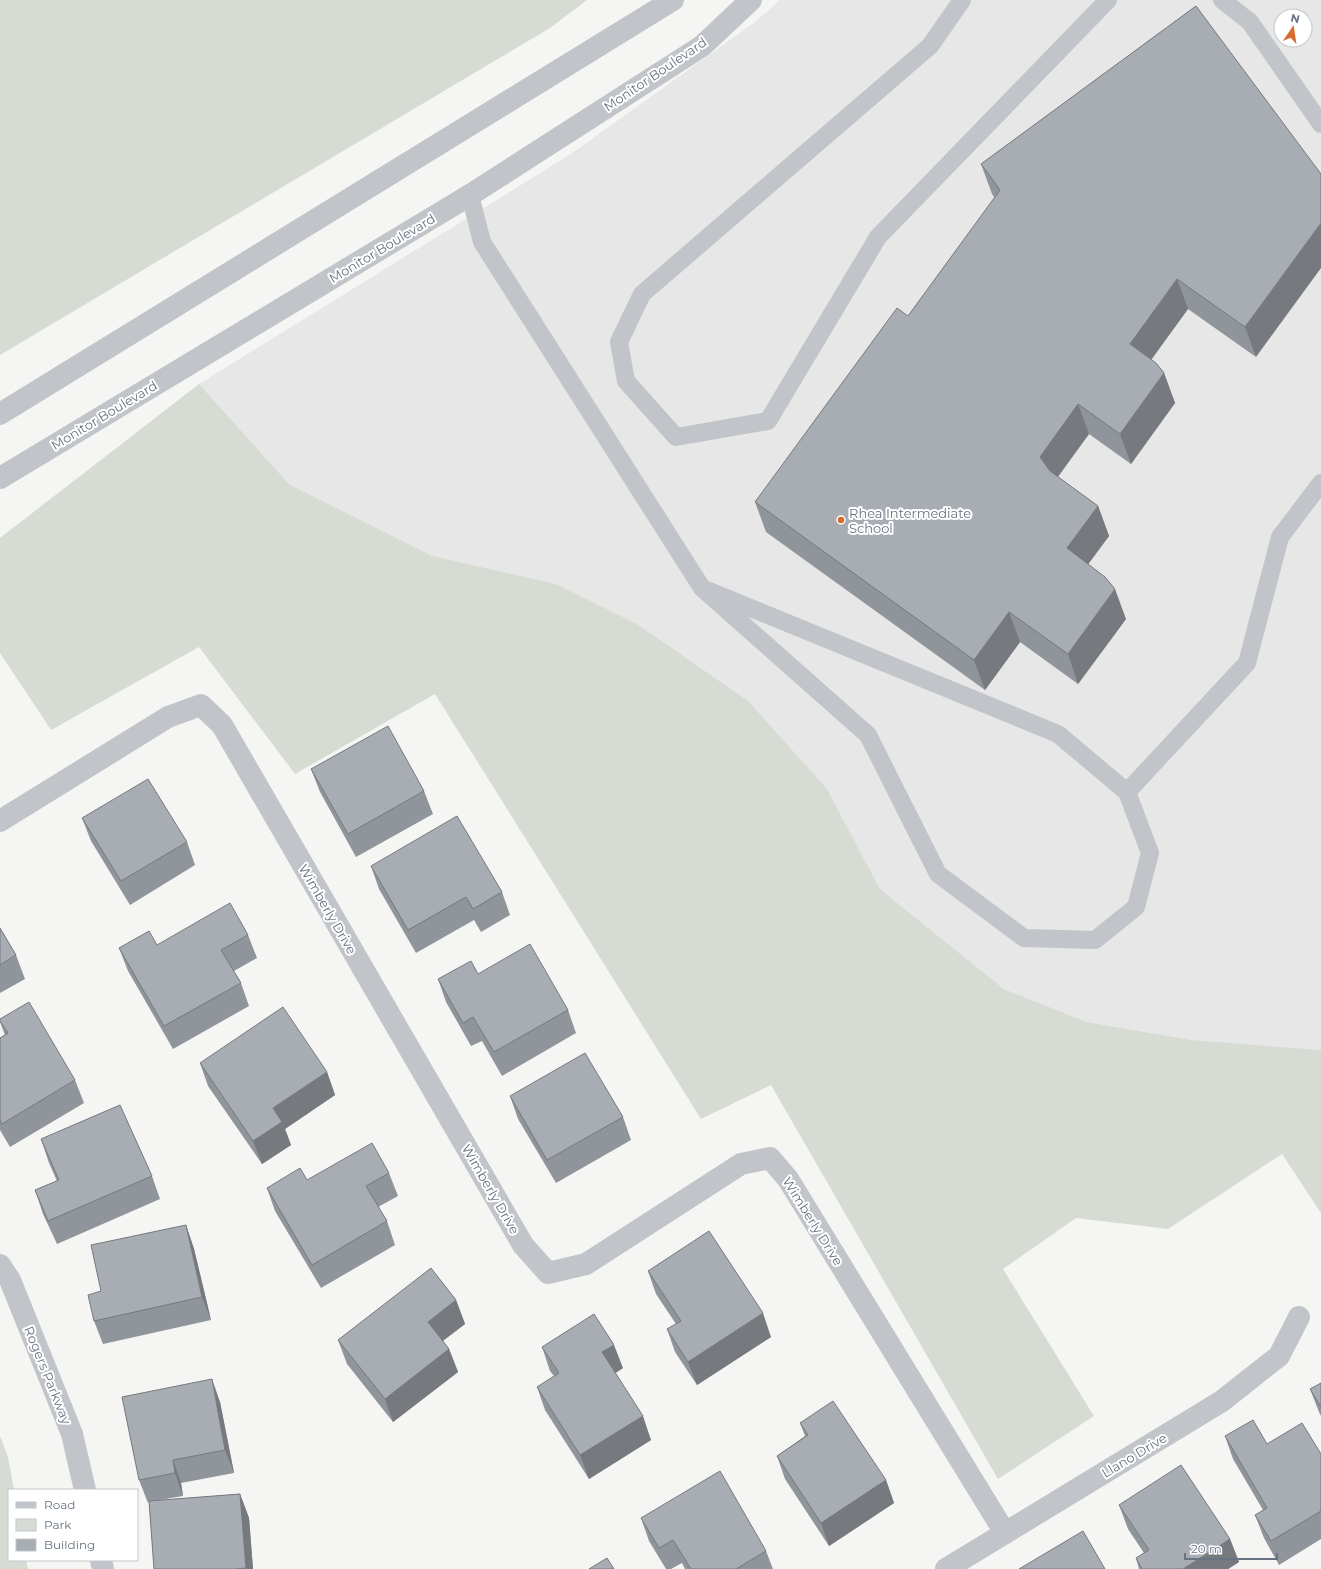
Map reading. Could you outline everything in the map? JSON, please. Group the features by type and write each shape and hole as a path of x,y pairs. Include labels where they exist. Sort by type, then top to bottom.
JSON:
{"street":[{"path":"0,414 673,0"},
{"name":"Monitor Boulevard","path":"0,478 470,195 702,46 752,0"},
{"name":"Wimberly Drive","path":"0,821 168,717 201,705 222,725 523,1245 548,1273 586,1264 741,1164 770,1158 788,1179 1005,1533"},
{"name":"Rogers Parkway","path":"0,1265 10,1280 72,1434 85,1489"},
{"name":"Llano Drive","path":"946,1569 1222,1401 1279,1356 1299,1317"}],"lane":[{"path":"962,0 930,46 642,294 619,342 626,381 676,437 768,421 878,237 1108,0"},
{"path":"1222,0 1250,22 1321,124"},
{"path":"470,195 482,242 702,588 868,735 938,874 1024,938 1095,940 1136,907 1150,853 1127,792 1058,734 702,588"},
{"path":"1127,792 1247,663 1280,537 1321,483"}],"shaded area":[{"name":"Rhea Intermediate School","path":"780,0 1321,0 1321,1050 1192,1040 1087,1022 1004,989 880,889 827,789 556,584 433,556 289,484 199,384 571,154 755,22"}],"green space":[{"path":"0,0 587,0 550,28 0,355"},
{"path":"199,384 289,484 433,556 556,584 637,624 748,701 827,789 880,889 1004,989 1087,1022 1192,1040 1321,1050 1321,1213 1282,1154 1168,1229 1076,1218 1003,1269 1094,1416 998,1479 771,1085 701,1119 435,694 295,774 199,647 51,730 0,653 0,538"},
{"path":"0,1436 8,1457 14,1489 8,1489 8,1561 26,1561 28,1569 0,1569"}],"building":[{"path":"1196,6 1321,174 1321,223 1245,327 1177,279 1130,344 1156,363 1164,373 1120,434 1078,404 1040,457 1050,471 1098,506 1067,548 1105,577 1115,589 1068,654 1009,612 974,660 755,502 897,308 908,316 1000,190 981,164"},
{"path":"388,726 424,791 348,834 311,769"},
{"path":"148,779 187,842 121,881 82,818"},
{"path":"457,816 502,892 473,909 466,897 408,930 371,866"},
{"path":"230,903 248,935 221,950 241,983 164,1026 119,948 149,931 157,945"},
{"path":"0,928 16,955 0,965"},
{"path":"530,944 568,1010 494,1052 473,1017 463,1023 438,979 471,961 478,974"},
{"path":"29,1002 75,1080 2,1124 0,1120 0,1038 8,1033 0,1019"},
{"path":"283,1007 327,1072 273,1108 282,1122 253,1141 200,1063"},
{"path":"585,1053 623,1117 547,1160 510,1096"},
{"path":"120,1105 152,1176 48,1221 35,1190 59,1180 41,1139"},
{"path":"372,1143 389,1173 366,1186 387,1221 312,1265 267,1188 300,1168 307,1180"},
{"path":"186,1225 202,1297 94,1321 88,1295 101,1291 91,1245"},
{"path":"709,1231 763,1313 688,1362 667,1329 681,1321 648,1271"},
{"path":"431,1268 456,1300 428,1322 449,1349 385,1399 338,1340"},
{"path":"594,1314 614,1345 602,1352 643,1416 580,1455 537,1387 559,1373 542,1347"},
{"path":"212,1379 225,1450 173,1460 175,1473 139,1480 122,1397"},
{"path":"1321,1383 1321,1407 1310,1389"},
{"path":"833,1401 886,1480 821,1523 777,1456 808,1435 800,1423"},
{"path":"1253,1420 1267,1444 1302,1423 1321,1454 1321,1511 1271,1541 1255,1515 1267,1508 1225,1436"},
{"path":"1181,1465 1230,1539 1183,1569 1142,1569 1136,1558 1149,1550 1119,1505"},
{"path":"720,1471 766,1551 736,1569 691,1569 673,1540 659,1548 641,1518"},
{"path":"240,1494 246,1568 154,1569 149,1501"},
{"path":"1083,1531 1105,1569 1019,1569"},
{"path":"607,1558 614,1569 589,1569"}],"place":[{"name":"Rhea Intermediate School","path":"841,520"}]}
